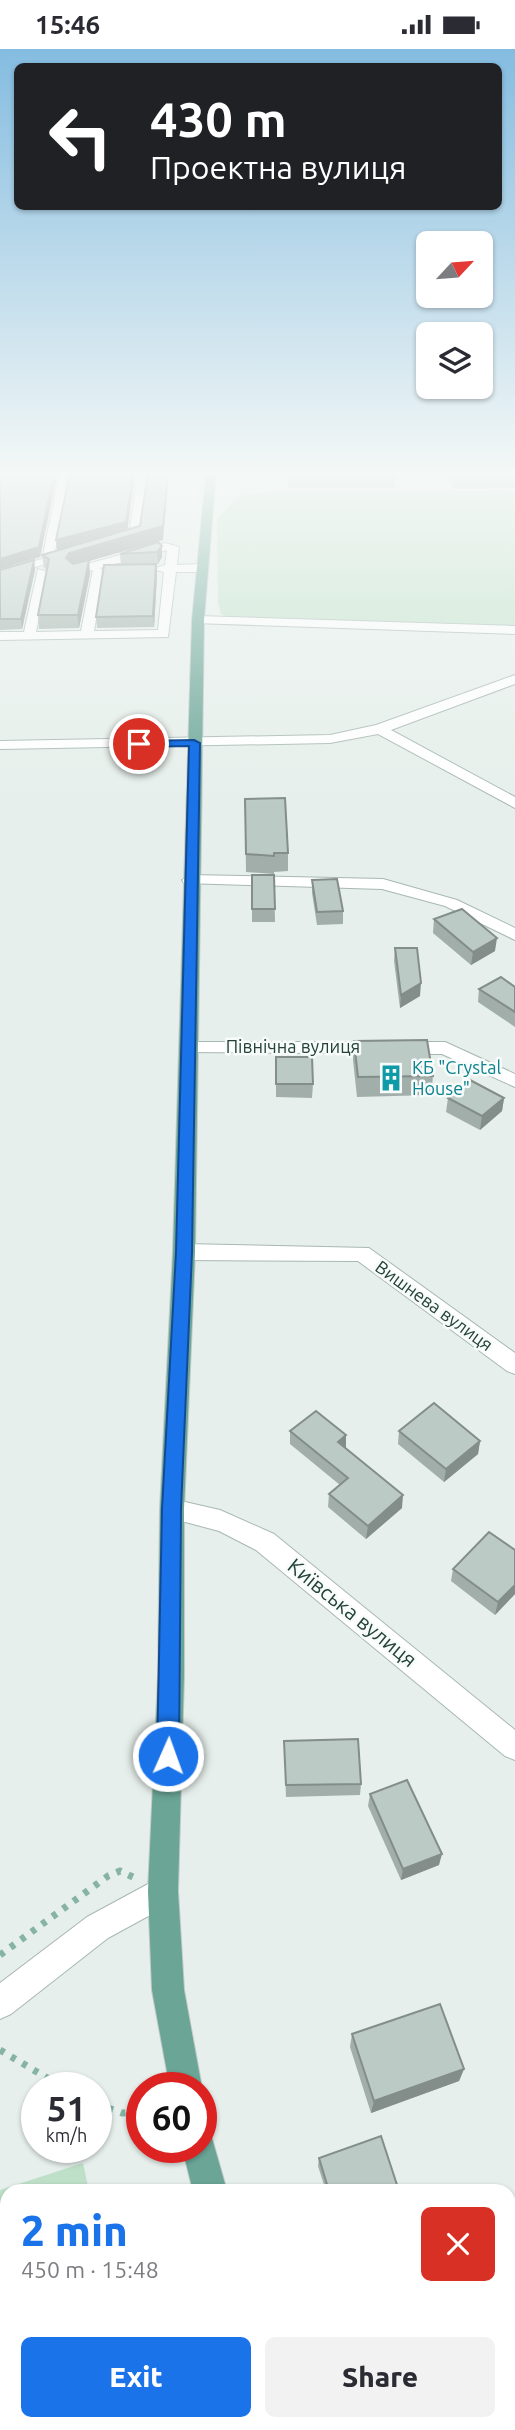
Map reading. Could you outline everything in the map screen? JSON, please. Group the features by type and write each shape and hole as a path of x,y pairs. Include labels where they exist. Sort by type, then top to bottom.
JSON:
{"main road":[{"path":"183,2072 168,1990 163,1891 171,1676 172,1509 184,1252 190,880 200,584"},
{"path":"203,2163 208,2184"}],"street":[{"path":"29,636 41,584"},
{"path":"87,635 96,584"},
{"path":"0,636 164,634 169,584"},
{"path":"198,620 515,630"},
{"path":"0,745 312,741 380,729 515,679"},
{"path":"490,689 515,695"},
{"path":"380,729 515,803"},
{"path":"190,880 362,882 394,886 451,903 515,935"},
{"name":"Північна вулиця","path":"188,1048 445,1048 515,1081"},
{"name":"Вишнева вулиця","path":"184,1252 362,1253 515,1365"},
{"name":"Київська вулиця","path":"172,1509 219,1519 241,1527 265,1542 515,1747"},
{"path":"0,2003 96,1926 122,1909 163,1891"}],"path":[{"path":"0,1955 108,1876"},
{"path":"0,2050 37,2072"}],"green space":[{"path":"218,584 515,584 515,627 229,618 221,614"},
{"path":"83,2163 88,2184 18,2184"}],"building":[{"path":"0,584 29,584 21,619 0,619"},
{"path":"44,584 84,584 78,615 38,615"},
{"path":"101,584 155,584 153,616 96,617"},
{"path":"285,798 288,853 274,853 274,856 246,854 245,799"},
{"path":"252,875 274,875 275,909 252,909"},
{"path":"337,879 343,911 317,912 312,880"},
{"path":"462,909 497,938 473,952 434,919"},
{"path":"395,948 417,948 421,983 401,995"},
{"path":"501,977 515,987 515,1012 479,989"},
{"path":"427,1040 433,1076 358,1077 354,1041"},
{"path":"276,1057 312,1057 313,1084 276,1084"},
{"path":"470,1080 504,1098 482,1116 448,1098"},
{"path":"434,1403 480,1441 446,1469 399,1431"},
{"path":"316,1411 346,1435 338,1442 403,1495 368,1526 329,1494 348,1478 290,1431"},
{"path":"489,1532 515,1550 515,1585 498,1602 453,1569"},
{"path":"358,1739 361,1784 286,1785 284,1741"},
{"path":"407,1780 442,1854 403,1869 370,1794"},
{"path":"440,2004 464,2069 374,2101 352,2034"},
{"path":"381,2136 397,2184 327,2184 319,2158"}],"place":[{"name":"КБ \"Crystal House\"","path":"391,1078"}],"route":[{"path":"139,744 194,743 184,1252 172,1509 168,1756"}]}
